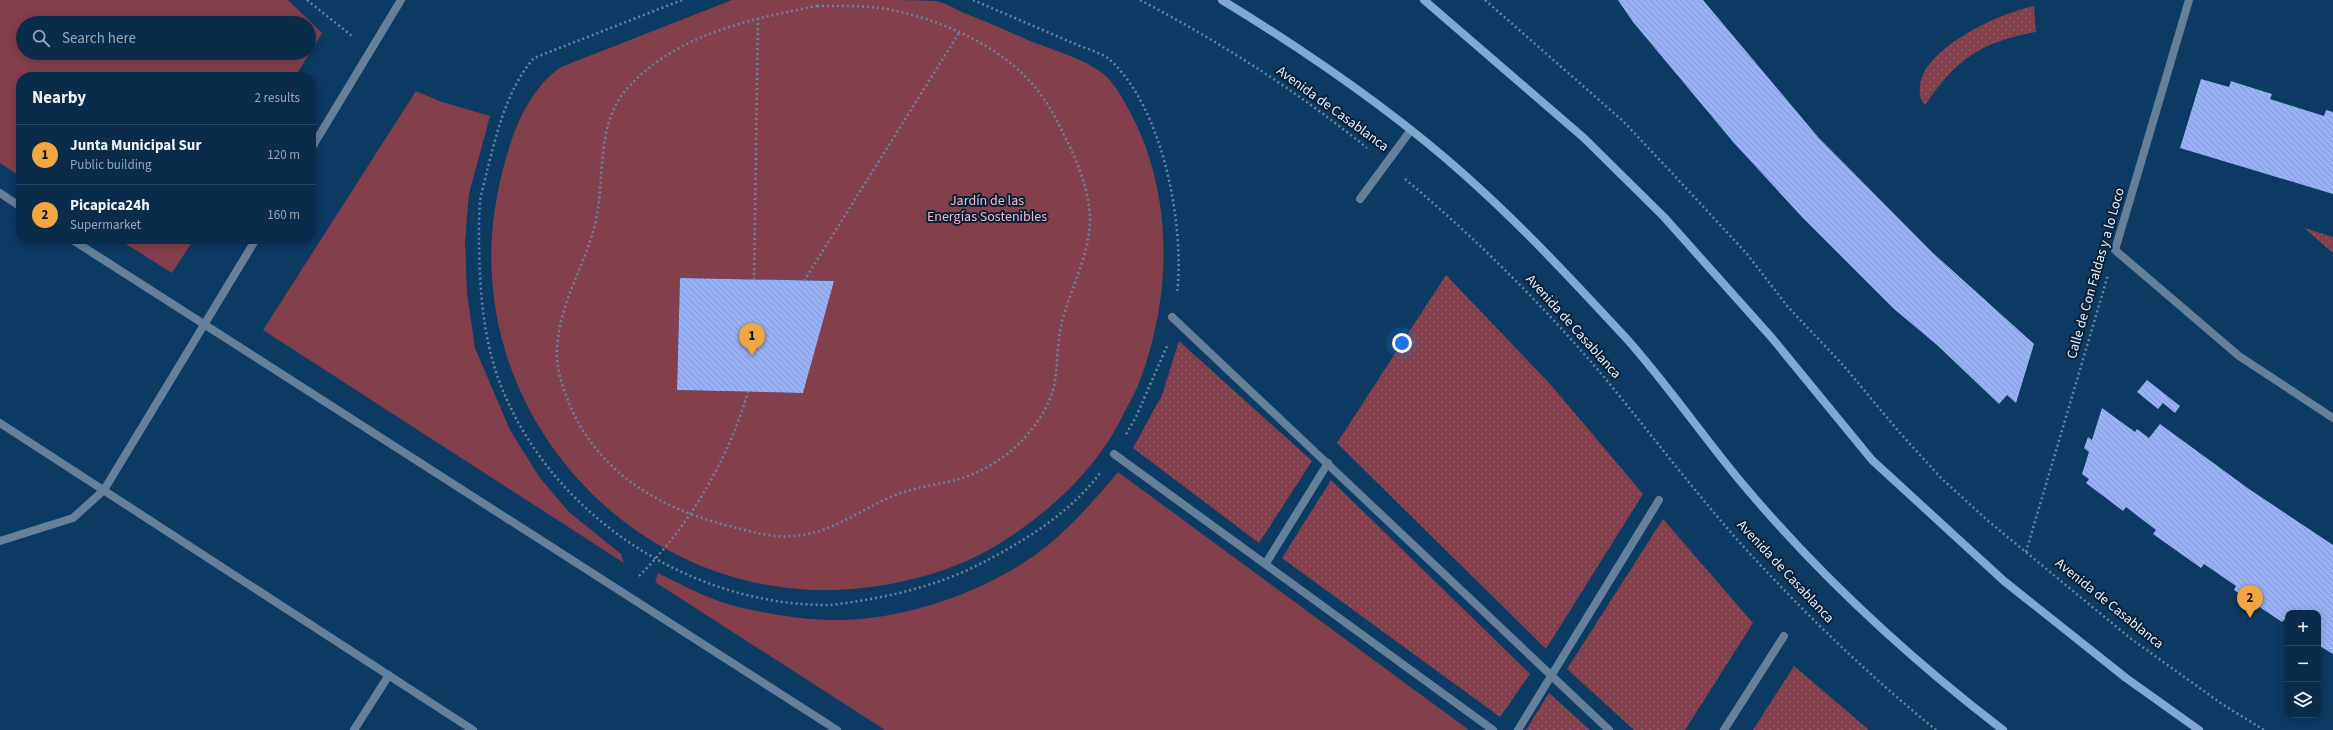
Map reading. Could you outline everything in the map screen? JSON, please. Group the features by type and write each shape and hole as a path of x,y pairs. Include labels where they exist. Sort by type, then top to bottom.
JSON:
{"main road":[{"name":"Avenida de Casablanca","path":"1222,0 1328,69 1410,130 1467,177 1556,264 1628,341 1742,483 1800,547 1879,627 2003,730"},
{"path":"1429,2 1584,138 1664,216 1772,338 1872,460 2004,581 2126,678 2199,730"}],"street":[{"path":"316,141 401,0"},
{"name":"Calle de Con Faldas y a lo Loco","path":"2115,250 2189,0"},
{"path":"1360,199 1410,130"},
{"path":"0,194 16,204"},
{"path":"79,244 837,730"},
{"path":"0,541 73,518 104,490 253,244"},
{"path":"2115,250 2239,356 2333,418"},
{"path":"1172,317 1609,730"},
{"path":"0,423 473,730"},
{"path":"1114,454 1266,563 1493,730"},
{"path":"1266,563 1328,463"},
{"path":"1518,730 1659,500"},
{"path":"1724,730 1784,636"},
{"path":"354,730 389,675"}],"path":[{"path":"307,0 324,15 371,50"},
{"path":"682,0 534,58 523,71 505,110 480,200 479,265 484,316 496,372 520,426 550,469 594,517 635,547 682,573 736,592 781,602 830,606 892,596 955,576 1018,544 1067,508 1095,480 1114,454 1136,417 1166,351 1177,292 1178,236 1172,190 1156,137 1135,92 1108,58 973,0"},
{"path":"850,6 851,0"},
{"name":"Avenida de Casablanca","path":"1140,0 1186,24 1254,66 1347,132 1461,226 1497,260 1609,383 1717,515 1776,582 1841,648 1936,730"},
{"name":"Avenida de Casablanca","path":"1485,0 1623,121 1746,254 1788,307 1843,365 1900,433 1941,478 2026,552 2130,638 2222,704 2264,730"},
{"path":"817,6 850,6 898,11 933,21 960,34 1006,61 1025,76 1038,89 1056,119 1074,155 1086,189 1090,217 1087,246 1061,325 1055,382 1050,400 1034,426 1013,449 990,466 962,479 906,491 822,531 799,536 775,536 688,515 651,496 623,476 596,450 575,419 561,384 556,353 560,324 571,286 587,250 597,217 605,144 610,120 616,103 645,71 675,50 714,33 758,18 817,6"},
{"path":"754,280 758,18"},
{"path":"804,281 960,34"},
{"name":"Calle de Con Faldas y a lo Loco","path":"2026,552 2115,250"},
{"path":"623,592 656,559 688,515 720,464 738,427 748,392"}],"green space":[{"path":"0,0 288,0 304,16 16,16 16,60 305,60 298,72 16,72 16,174 0,163"},
{"name":"Jardín de las Energías Sostenibles","path":"732,0 902,0 936,1 943,3 1030,41 1074,58 1098,70 1113,84 1121,96 1145,145 1155,177 1161,210 1164,243 1163,277 1159,310 1152,343 1142,375 1135,391 1113,434 1102,451 1063,495 1033,521 999,544 963,563 924,576 883,585 862,588 781,587 706,568 639,532 582,483 536,422 506,353 492,276 497,196 505,161 517,125 526,108 535,93 547,79 561,67","holes":["680,278 833,281 803,393 677,390"]},
{"path":"2034,6 2036,32 2000,41 1985,47 1972,55 1948,76 1925,105 1920,96 1920,85 1925,71 1935,58 1949,45 1984,24"},
{"path":"316,27 322,33 316,43"},
{"path":"416,91 442,102 490,116 469,194 465,241 467,293 475,348 510,430 540,478 569,512 621,554 624,563 263,330"},
{"path":"2304,228 2333,237 2333,253"},
{"path":"126,244 191,244 172,273"},
{"path":"1446,275 1551,385 1643,494 1546,649 1337,443"},
{"path":"1179,341 1312,461 1259,543 1133,448 1162,395"},
{"path":"1118,472 1469,730 885,730 655,582 658,573 717,601 738,607 798,618 822,620 861,619 918,609 974,589 1025,562 1047,546 1076,520"},
{"path":"1331,480 1530,674 1500,717 1282,558"},
{"path":"1663,519 1753,623 1685,730 1634,730 1567,669"},
{"path":"1794,666 1869,730 1753,730"},
{"path":"1549,693 1590,730 1526,730"}],"building":[{"path":"1618,0 1703,0 1818,137 1933,253 2034,344 2016,403 2007,395 1999,404 1937,345 1894,309 1802,217 1734,143 1633,22"},
{"path":"2201,79 2229,87 2231,81 2272,94 2270,99 2324,116 2326,110 2333,112 2333,194 2180,148"},
{"path":"680,278 834,281 803,393 677,390"},
{"path":"2147,380 2180,406 2175,413 2163,403 2158,409 2137,392"},
{"path":"2102,408 2135,432 2137,429 2149,438 2160,424 2249,489 2333,545 2333,654 2321,647 2321,610 2285,610 2285,619 2282,622 2234,590 2236,586 2204,564 2201,568 2153,534 2156,530 2126,507 2123,511 2086,483 2089,479 2082,474 2089,452 2084,448 2088,437 2092,440"}],"place":[{"name":"Junta Municipal Sur","path":"752,356"},
{"name":"Picapica24h","path":"2250,618"}]}
